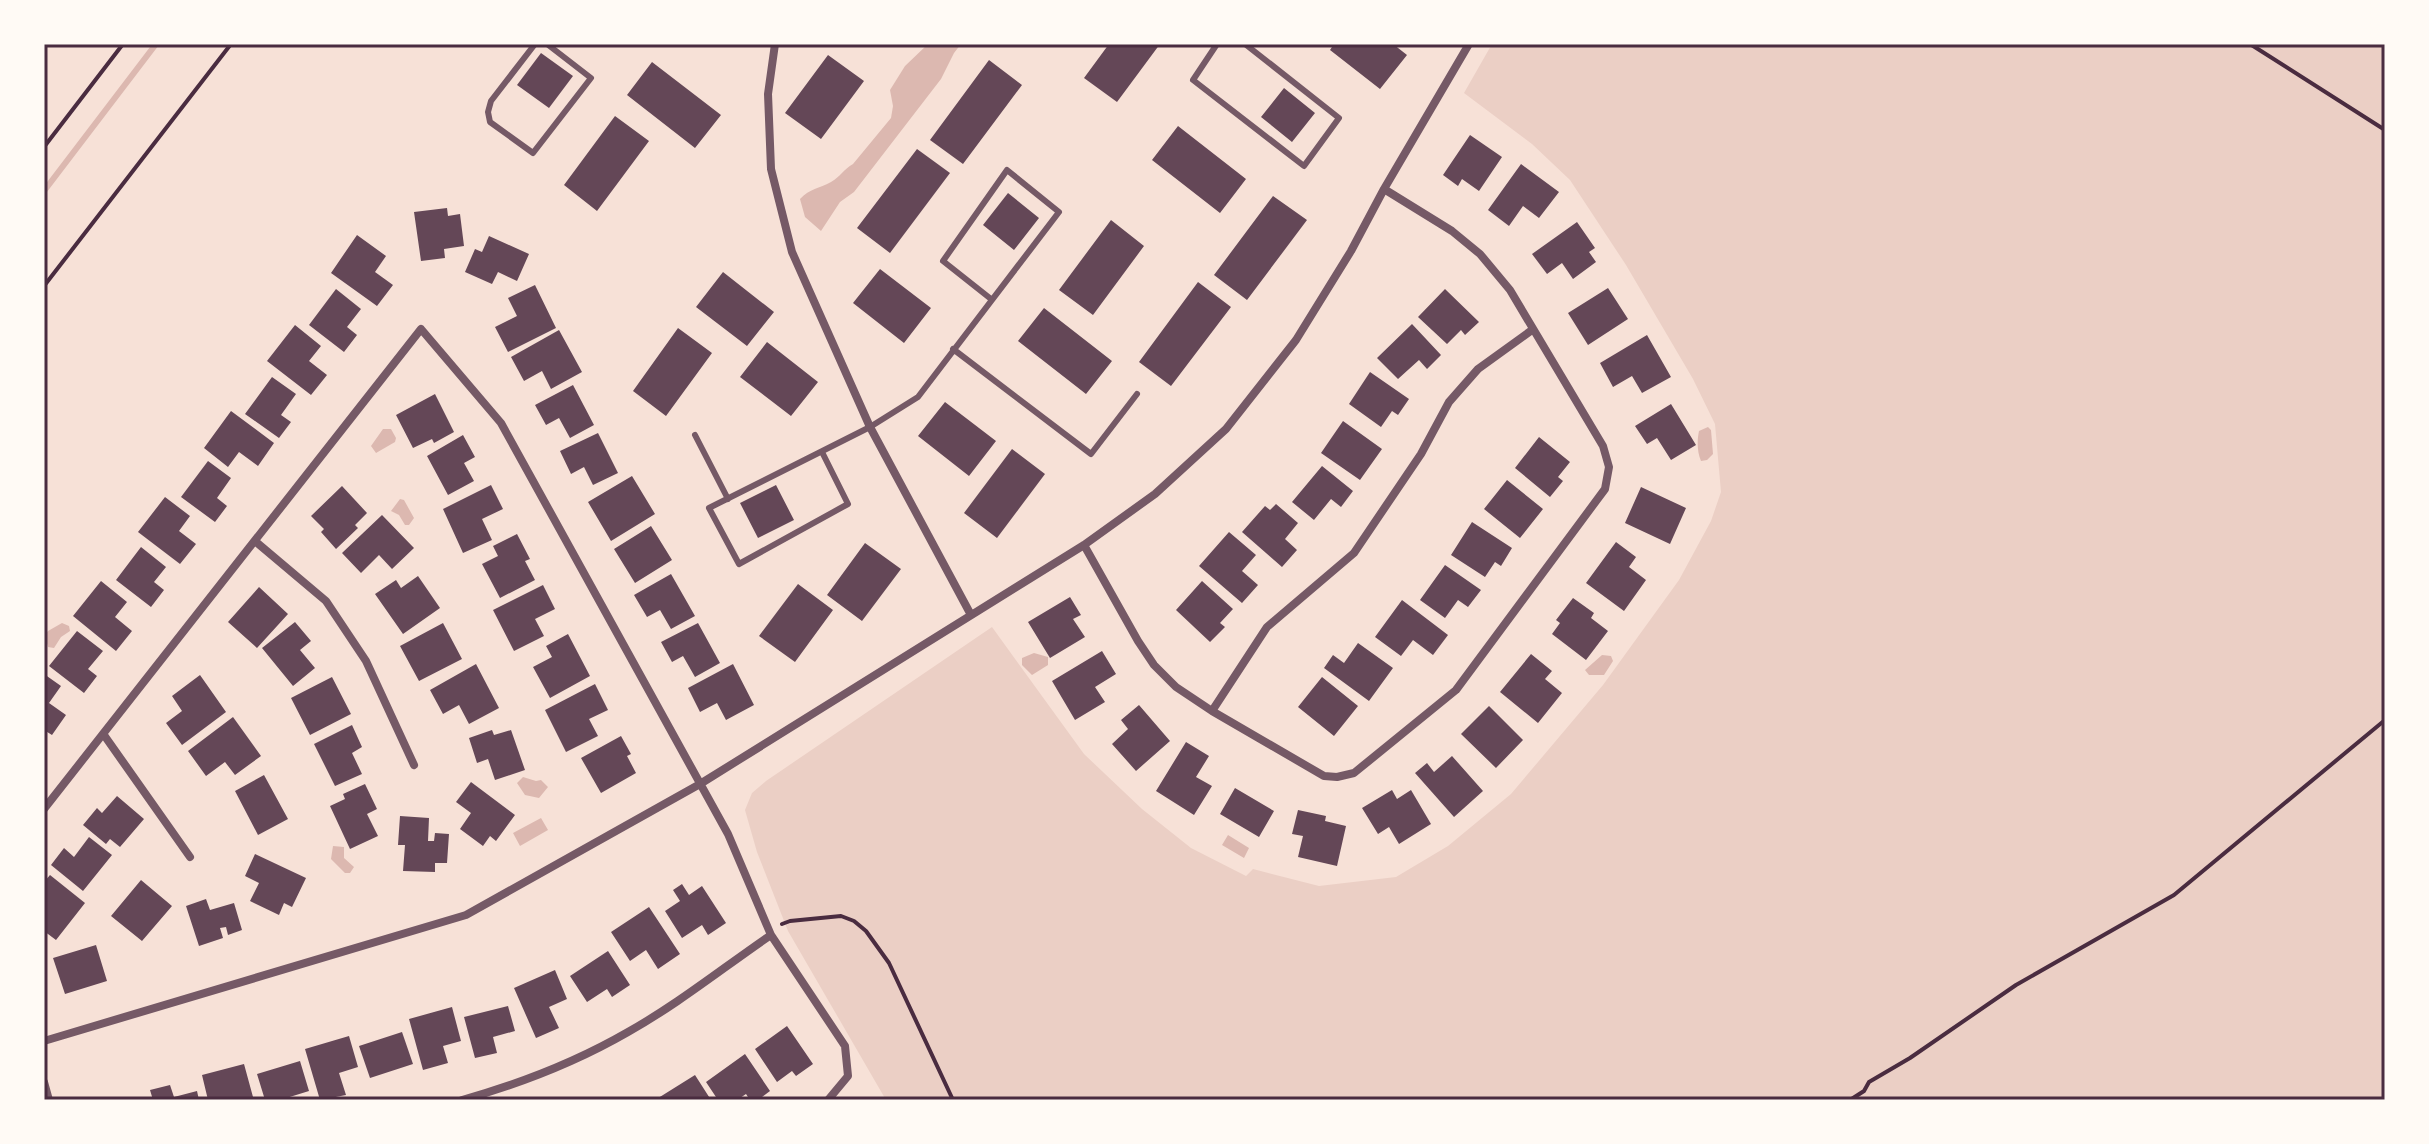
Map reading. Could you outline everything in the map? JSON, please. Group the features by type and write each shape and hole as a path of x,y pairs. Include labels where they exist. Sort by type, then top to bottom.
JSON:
{"street":[{"path":"775,44 768,94 771,169 792,252 870,427 971,615"},
{"path":"44,1041 466,915 700,784 1084,545 1155,494 1226,429 1296,340 1351,251 1469,44"},
{"path":"1084,545 1154,665 1176,687 1308,770 1337,777 1354,773 1456,690 1605,489 1609,467 1603,446 1510,290 1480,254 1452,231 1384,189"},
{"path":"44,809 421,329 501,423 728,834 771,935 845,1046 848,1076 828,1100"},
{"path":"1212,711 1267,627 1354,553 1421,454 1449,402 1478,369 1532,330"},
{"path":"255,541 326,601 366,661 414,765"},
{"path":"104,735 190,857"},
{"path":"462,1100 568,1062 629,1032 771,935"},
{"path":"44,1082 49,1100"}],"lane":[{"path":"535,44 491,101 488,112 490,122 533,153 591,78 547,44"},
{"path":"1217,44 1193,80 1304,166 1339,118 1245,44"},
{"path":"822,452 848,504 739,564 709,508 870,427 918,397 1059,212 1007,170 943,261 991,299"},
{"path":"953,349 1091,454 1137,394"},
{"path":"695,435 728,499"}],"path":[{"path":"44,147 123,44"},
{"path":"44,286 231,44"},
{"path":"2250,44 2385,130"},
{"path":"1850,1100 1864,1091 1869,1082 1910,1058 2016,985 2174,895 2385,720"},
{"path":"771,935 790,921 841,916 854,921 866,931 889,963 953,1100"}],"shaded area":[{"path":"928,44 961,44 941,79 854,192 840,202 821,231 805,217 800,199 834,180 853,164 891,118 893,106 890,90 905,66"},
{"path":"1492,44 2385,44 2385,1100 886,1100 788,931 757,852 745,810 752,793 766,781 992,627 1084,754 1142,809 1191,848 1246,876 1253,869 1319,886 1396,877 1448,846 1511,794 1603,685 1679,580 1711,521 1721,492 1715,424 1693,379 1626,265 1570,180 1532,144 1464,93"},
{"path":"1708,427 1711,430 1713,454 1701,461 1699,431"},
{"path":"383,429 391,429 395,442 376,453 371,446"},
{"path":"400,499 404,500 414,518 409,525 405,525 399,515 391,511"},
{"path":"62,623 69,626 70,631 61,637 54,648 48,647 45,635"},
{"path":"1034,653 1048,657 1048,665 1032,675 1022,665 1022,658"},
{"path":"1602,655 1611,656 1613,661 1604,675 1589,675 1585,670"},
{"path":"523,777 541,780 548,787 539,798 525,795 517,783"},
{"path":"541,818 548,830 520,846 513,833"},
{"path":"1228,835 1249,848 1244,858 1222,845"},
{"path":"333,846 344,847 344,858 354,867 350,873 345,873 331,859"}],"building":[{"path":"1109,44 1160,44 1117,102 1084,78"},
{"path":"1334,44 1393,44 1407,55 1380,89 1330,50"},
{"path":"541,53 573,76 549,108 517,85"},
{"path":"828,55 864,81 821,139 785,113"},
{"path":"989,60 1022,85 963,164 930,140"},
{"path":"652,62 721,115 695,148 627,95"},
{"path":"1284,88 1315,113 1292,142 1261,117"},
{"path":"615,116 649,141 597,211 564,185"},
{"path":"1178,126 1246,179 1220,213 1152,160"},
{"path":"1470,135 1502,157 1479,191 1462,179 1458,186 1443,175"},
{"path":"917,149 950,173 890,253 857,228"},
{"path":"1521,164 1559,192 1539,218 1523,206 1509,226 1488,210"},
{"path":"1008,193 1039,218 1014,250 983,225"},
{"path":"1273,196 1307,220 1247,300 1214,275"},
{"path":"447,208 448,216 460,214 464,246 444,249 445,258 421,261 414,212"},
{"path":"1111,220 1144,246 1093,315 1059,290"},
{"path":"1577,222 1595,248 1589,252 1596,262 1573,279 1562,263 1547,274 1532,254"},
{"path":"357,235 386,256 375,272 393,285 377,306 331,273"},
{"path":"489,236 529,254 517,281 498,272 492,284 465,272 475,249 482,252"},
{"path":"880,269 931,308 904,343 853,303"},
{"path":"723,272 774,312 747,346 696,307"},
{"path":"1198,282 1231,307 1171,386 1139,362"},
{"path":"535,285 556,328 508,352 495,327 517,316 508,298"},
{"path":"1608,288 1628,319 1588,345 1568,313"},
{"path":"336,289 361,309 347,327 357,335 344,352 309,325"},
{"path":"1445,289 1479,322 1465,335 1461,330 1447,344 1418,317"},
{"path":"1044,308 1112,361 1086,394 1018,341"},
{"path":"1412,324 1441,355 1427,369 1419,360 1398,379 1377,358"},
{"path":"295,325 321,346 309,361 327,375 311,395 267,361"},
{"path":"678,328 712,353 666,416 633,391"},
{"path":"559,330 582,372 551,389 542,371 524,381 511,357"},
{"path":"1647,335 1671,377 1642,393 1632,376 1613,387 1600,363"},
{"path":"767,342 818,382 791,416 740,377"},
{"path":"1370,372 1409,399 1398,415 1392,411 1381,427 1349,404"},
{"path":"272,377 296,394 281,415 291,422 279,438 245,414"},
{"path":"573,385 594,425 570,438 559,418 546,425 535,405"},
{"path":"435,394 454,432 434,443 432,439 413,448 396,415"},
{"path":"945,402 996,441 969,476 918,436"},
{"path":"1671,404 1696,445 1671,460 1657,438 1647,444 1635,426"},
{"path":"231,411 274,443 258,466 239,452 228,467 204,448"},
{"path":"1343,421 1382,449 1360,480 1321,453"},
{"path":"598,433 618,473 593,485 584,467 571,474 560,451"},
{"path":"463,435 475,457 464,463 474,481 448,495 427,456"},
{"path":"1539,437 1570,462 1558,477 1563,481 1550,497 1515,468"},
{"path":"1012,449 1045,474 997,538 964,513"},
{"path":"208,461 231,478 217,498 227,506 215,522 181,497"},
{"path":"1322,466 1353,491 1341,507 1331,499 1314,520 1292,502"},
{"path":"632,476 655,514 611,541 588,502"},
{"path":"1507,480 1543,509 1520,538 1484,509"},
{"path":"491,485 503,509 482,519 492,540 463,553 443,509"},
{"path":"776,485 794,520 758,538 740,503"},
{"path":"342,486 367,513 355,525 358,528 336,549 321,532 324,529 311,516"},
{"path":"1641,487 1686,508 1670,544 1625,523"},
{"path":"165,497 190,516 179,531 196,544 180,564 138,532"},
{"path":"1276,504 1298,523 1285,539 1297,550 1282,567 1242,532 1265,506 1270,510"},
{"path":"382,515 414,548 392,569 379,555 361,573 342,553"},
{"path":"1472,522 1512,548 1501,566 1495,562 1485,577 1451,555"},
{"path":"651,526 672,560 635,583 614,549"},
{"path":"1229,532 1256,555 1242,571 1258,585 1242,603 1199,566"},
{"path":"517,534 530,559 525,561 535,580 500,598 482,564 498,556 493,546"},
{"path":"1616,542 1636,557 1629,567 1646,580 1624,611 1586,583"},
{"path":"865,543 901,569 862,621 827,595"},
{"path":"141,547 166,567 154,582 164,590 151,607 116,580"},
{"path":"1445,565 1481,590 1468,607 1458,600 1445,618 1420,600"},
{"path":"671,574 695,616 671,629 660,610 647,617 634,595"},
{"path":"418,576 440,608 403,634 375,594 396,580 401,588"},
{"path":"101,581 127,602 115,617 132,631 116,651 73,616"},
{"path":"1202,581 1233,609 1220,623 1225,627 1210,642 1176,610"},
{"path":"798,584 833,610 795,662 759,636"},
{"path":"543,585 555,609 535,619 544,636 514,651 493,610"},
{"path":"259,587 288,614 257,648 228,622"},
{"path":"1070,597 1081,615 1073,619 1085,637 1050,658 1028,622"},
{"path":"1573,598 1594,613 1591,618 1608,631 1586,660 1552,634 1560,623 1556,620"},
{"path":"1402,600 1448,635 1433,655 1413,640 1401,656 1375,637"},
{"path":"295,622 311,641 300,650 315,668 293,686 262,648"},
{"path":"443,623 462,659 419,681 400,646"},
{"path":"698,623 720,663 695,677 683,656 672,662 661,642"},
{"path":"77,631 103,651 88,669 97,676 84,693 49,666"},
{"path":"568,634 590,676 550,698 533,667 552,657 546,646"},
{"path":"1358,643 1393,668 1369,701 1324,668 1333,655 1344,663"},
{"path":"1102,651 1116,674 1095,687 1105,702 1075,720 1052,681"},
{"path":"1531,654 1552,671 1545,679 1562,693 1538,723 1500,692"},
{"path":"476,664 499,708 469,724 459,705 443,714 430,690"},
{"path":"733,664 754,705 726,720 717,703 700,712 688,688"},
{"path":"44,674 61,686 49,703 66,715 52,735 44,730"},
{"path":"200,675 226,712 182,745 166,723 182,711 172,696"},
{"path":"332,677 351,714 310,735 291,698"},
{"path":"1322,677 1358,706 1334,736 1298,707"},
{"path":"595,684 608,710 589,719 598,736 566,752 545,710"},
{"path":"1139,705 1170,741 1136,771 1112,744 1128,729 1121,720"},
{"path":"1489,706 1523,740 1496,768 1461,734"},
{"path":"233,717 261,756 235,775 225,762 206,776 188,751"},
{"path":"352,725 362,747 352,753 362,774 335,786 314,744"},
{"path":"492,730 494,735 511,730 525,770 495,780 488,759 477,763 469,738"},
{"path":"621,736 631,754 627,756 636,773 601,793 581,758"},
{"path":"1186,742 1209,756 1196,777 1212,786 1194,815 1156,791"},
{"path":"1452,756 1483,791 1454,817 1415,773 1427,763 1434,772"},
{"path":"264,775 288,819 258,835 235,791"},
{"path":"471,782 515,815 496,841 490,836 483,846 460,829 471,813 456,802"},
{"path":"365,784 377,809 367,814 378,836 350,849 330,806 345,799 343,794"},
{"path":"1235,788 1274,811 1259,837 1220,814"},
{"path":"1392,790 1397,799 1411,790 1431,824 1399,844 1389,827 1378,834 1362,808"},
{"path":"117,796 144,819 120,847 110,839 106,844 83,825 97,808 102,813"},
{"path":"1298,810 1326,816 1325,821 1346,826 1337,866 1298,857 1303,836 1292,834"},
{"path":"400,816 429,818 428,841 434,841 435,833 449,834 447,863 435,863 435,872 403,871 405,845 398,845"},
{"path":"89,837 112,855 83,891 51,865 64,848 74,857"},
{"path":"255,854 306,878 292,907 284,903 279,915 250,901 259,883 245,876"},
{"path":"50,875 85,903 56,940 44,931 44,908 47,905 44,902 44,882"},
{"path":"141,880 172,906 142,941 111,916"},
{"path":"682,884 689,895 702,886 726,923 708,935 702,925 682,938 665,911 680,901 673,890"},
{"path":"206,899 210,910 234,903 242,930 228,935 226,927 220,928 223,938 199,946 186,906"},
{"path":"649,907 680,954 658,969 646,950 630,961 611,932"},
{"path":"96,945 107,981 65,994 53,958"},
{"path":"608,951 630,985 612,997 607,989 587,1002 570,976"},
{"path":"555,970 567,999 549,1007 559,1028 536,1038 514,988"},
{"path":"508,1006 515,1031 493,1037 497,1053 475,1058 464,1017"},
{"path":"452,1007 461,1041 443,1046 448,1063 423,1070 409,1019"},
{"path":"787,1026 813,1064 796,1076 792,1071 777,1082 755,1049"},
{"path":"402,1032 413,1064 370,1078 359,1046"},
{"path":"349,1036 358,1067 339,1073 346,1095 320,1100 305,1049"},
{"path":"745,1054 770,1091 758,1100 750,1100 746,1094 737,1100 718,1100 706,1082"},
{"path":"300,1061 309,1091 280,1100 265,1100 257,1074"},
{"path":"244,1064 253,1097 208,1100 202,1075"},
{"path":"695,1075 711,1100 655,1100"},
{"path":"170,1085 174,1097 197,1091 199,1100 153,1100 150,1090"}],"waterway":[{"path":"44,191 156,44"}]}
